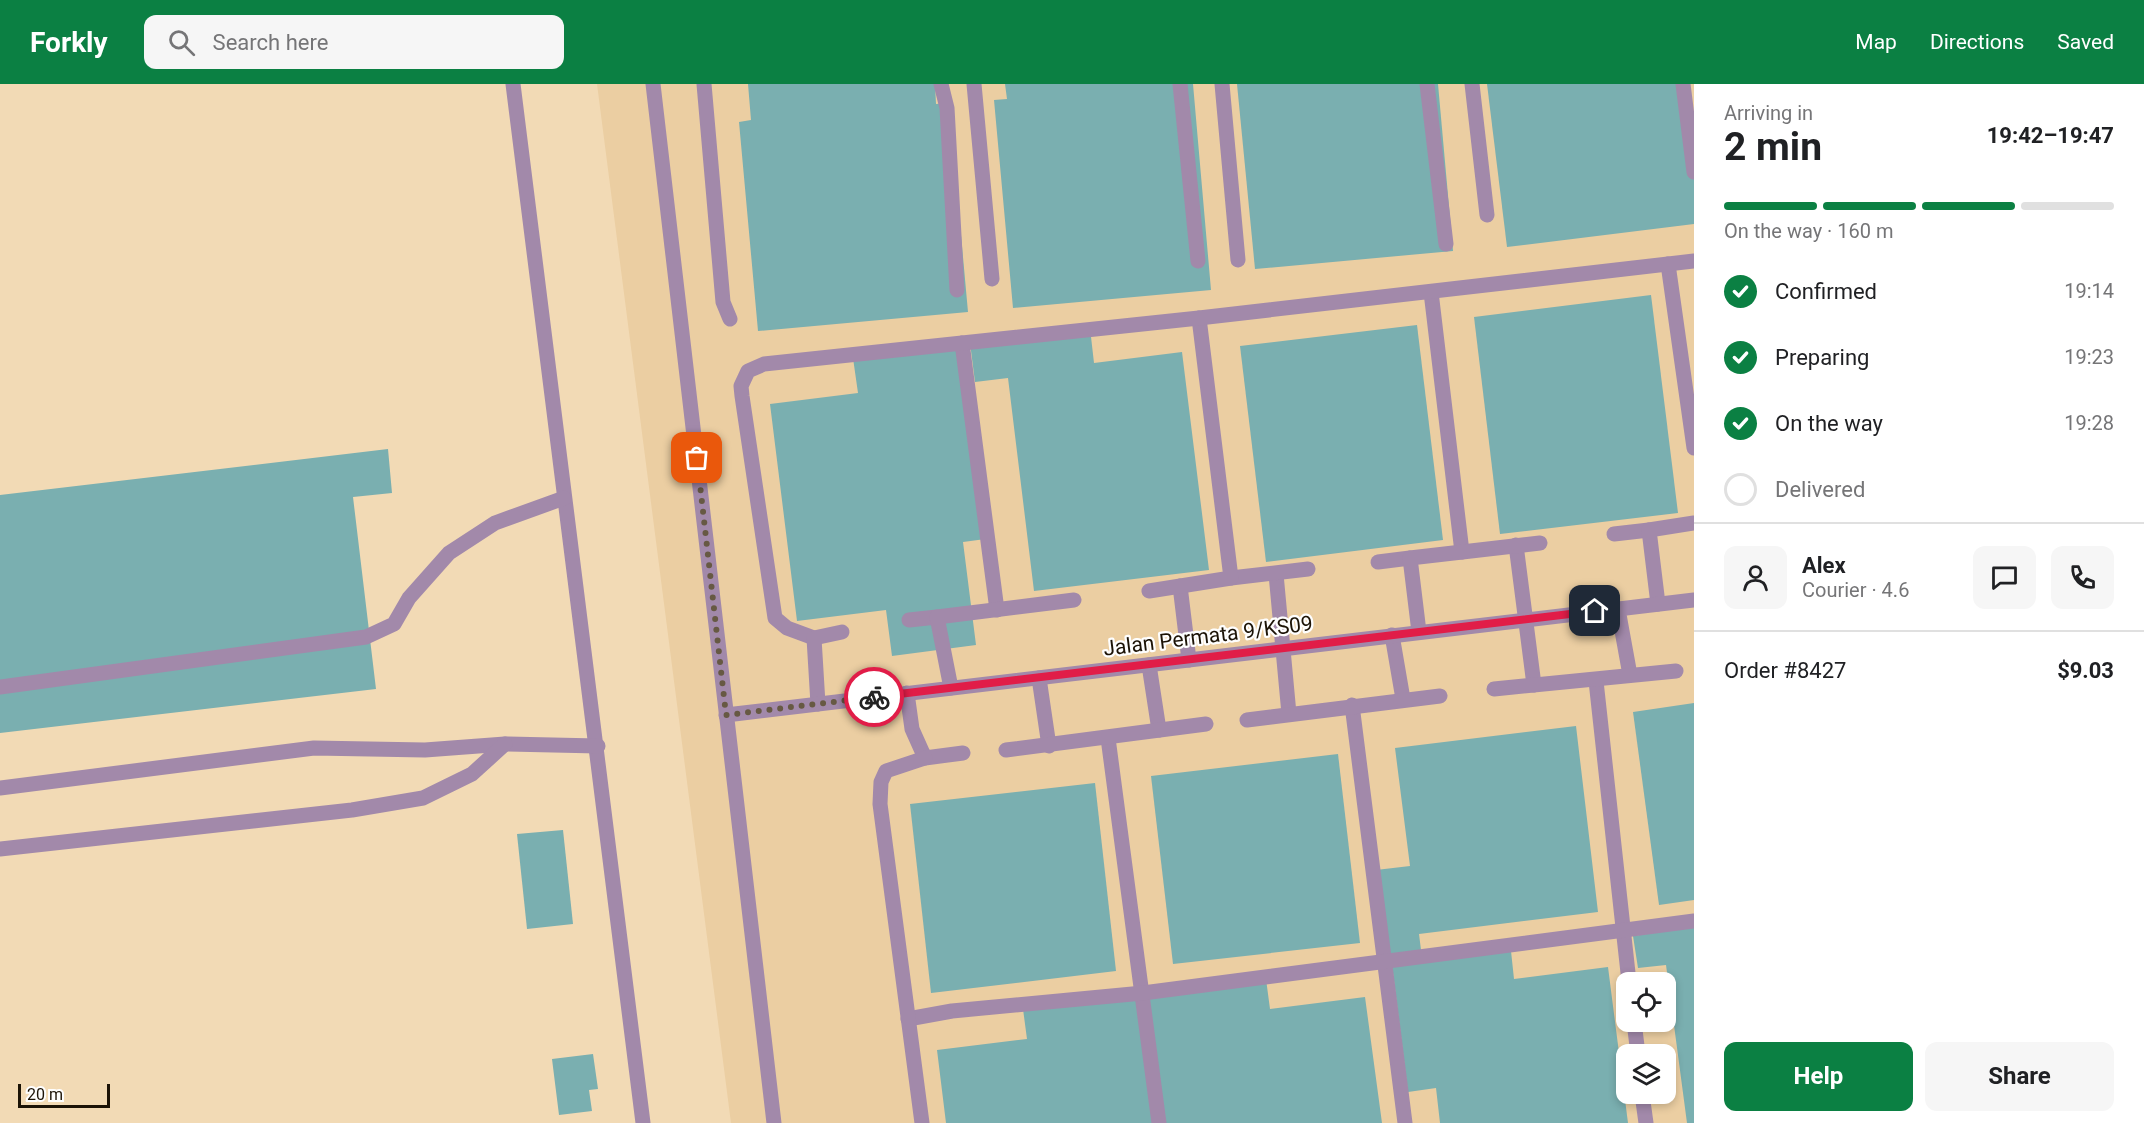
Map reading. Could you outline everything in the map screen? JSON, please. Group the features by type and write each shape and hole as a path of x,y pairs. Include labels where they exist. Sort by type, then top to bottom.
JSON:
{"street":[{"path":"513,84 564,498 598,746 643,1123"},
{"path":"653,84 774,1123"},
{"path":"704,84 723,302 730,319"},
{"path":"941,84 947,108 957,290"},
{"path":"974,84 992,279"},
{"path":"1180,84 1198,261"},
{"path":"1222,84 1238,260"},
{"path":"1427,84 1446,244"},
{"path":"1472,84 1487,215"},
{"path":"1683,84 1694,172"},
{"path":"842,632 814,638 787,628 775,618 741,386 748,371 764,364 1199,318 1694,261"},
{"path":"1668,264 1694,448"},
{"path":"1431,292 1462,552"},
{"path":"1199,318 1231,578"},
{"path":"962,343 997,610"},
{"path":"0,687 366,637 394,624 409,598 449,554 495,524 564,498"},
{"path":"1614,534 1694,523"},
{"path":"1649,530 1658,604"},
{"path":"1378,562 1540,543"},
{"path":"1515,545 1534,685"},
{"path":"1410,558 1419,632"},
{"path":"1149,591 1308,569"},
{"path":"1276,574 1289,714"},
{"path":"1180,586 1188,660"},
{"path":"909,620 1074,600"},
{"name":"Jalan Permata 9/KS09","path":"726,715 1694,600"},
{"path":"1618,609 1630,675"},
{"path":"937,617 951,688"},
{"path":"1392,635 1403,699"},
{"path":"814,638 818,704"},
{"path":"1149,665 1159,730"},
{"path":"1494,690 1676,671"},
{"path":"1039,678 1049,746"},
{"path":"1596,681 1628,972"},
{"path":"907,693 912,729 925,758"},
{"path":"1247,720 1352,705 1440,696"},
{"path":"1352,705 1405,1123"},
{"path":"1006,750 1206,724"},
{"path":"1108,738 1159,1123"},
{"path":"0,788 314,748 425,750 505,744 598,746"},
{"path":"0,849 352,810 423,798 472,774 505,744"},
{"path":"922,1123 880,804 882,782 886,771 925,758 963,753"},
{"path":"908,1019 952,1011 1143,993 1694,921"},
{"path":"1643,1104 1646,1123"}],"shaded area":[{"path":"597,84 1694,84 1694,1123 731,1123"}],"building":[{"path":"748,84 935,84 936,104 949,103 968,312 758,331 739,122 751,120"},
{"path":"1005,84 1193,84 1211,290 1013,308 994,100 1007,99"},
{"path":"1237,84 1438,84 1453,251 1255,269"},
{"path":"1487,84 1688,84 1694,133 1694,224 1507,247"},
{"path":"1651,295 1678,513 1500,534 1474,317"},
{"path":"1417,325 1443,540 1266,562 1240,346"},
{"path":"1090,328 1094,363 1182,352 1209,570 1034,591 1008,378 975,382 970,343"},
{"path":"969,343 993,538 963,542 976,645 892,656 886,610 797,621 770,404 858,393 853,358"},
{"path":"388,449 392,493 353,497 376,689 0,733 0,495"},
{"path":"1694,703 1694,900 1659,905 1633,712"},
{"path":"1576,726 1598,912 1419,934 1422,958 1387,962 1376,870 1410,866 1395,748"},
{"path":"1338,754 1360,943 1173,964 1151,776"},
{"path":"1095,783 1116,971 931,993 910,804"},
{"path":"563,830 573,924 527,929 517,834"},
{"path":"1694,927 1694,1123 1687,1123 1675,1032 1676,972 1667,972 1666,965 1638,968 1633,936"},
{"path":"1511,951 1514,979 1608,967 1618,1044 1616,1044 1616,1104 1626,1104 1628,1123 1440,1123 1436,1088 1408,1092 1392,965"},
{"path":"1266,979 1270,1009 1365,997 1382,1123 1165,1123 1147,994"},
{"path":"1146,994 1162,1123 946,1123 937,1050 1027,1039 1023,1009"},
{"path":"593,1054 598,1089 589,1090 592,1111 559,1115 552,1059"}],"way so far":[{"path":"697,458 726,715 874,697"}],"route":[{"path":"874,697 1595,611"}]}
